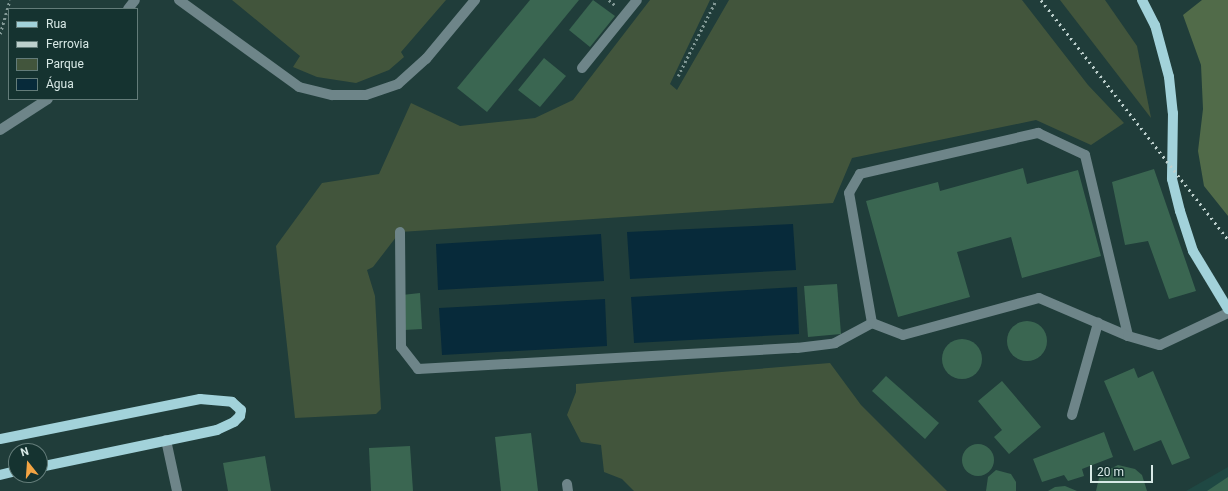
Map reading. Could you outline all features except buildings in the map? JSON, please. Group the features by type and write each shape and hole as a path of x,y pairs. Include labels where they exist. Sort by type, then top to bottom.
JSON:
{"main road":[{"path":"1142,0 1157,30 1169,77 1173,113 1172,179 1180,212 1194,251 1228,309"},
{"path":"0,439 200,399 232,402 241,410 240,416 226,426 48,465"}],"street":[{"path":"129,8 135,0"},
{"path":"179,0 299,87 332,95 366,95 398,84 426,59 475,0"},
{"path":"582,68 637,0"},
{"path":"0,130 46,100"},
{"path":"872,323 849,192 860,174 1038,133 1085,155 1128,336"},
{"path":"400,232 401,347 418,369 797,348 835,343 872,323"},
{"path":"872,323 903,336 1039,298 1128,336 1160,345 1228,313"},
{"path":"1072,416 1098,323"},
{"path":"166,440 177,491"}],"path":[{"path":"0,34 10,0"},
{"path":"678,76 716,0"}],"shaded area":[{"path":"1202,0 1228,0 1228,216 1204,186 1198,151 1203,109 1201,65 1183,15"},
{"path":"1228,467 1228,491 1186,491"}],"green space":[{"path":"232,0 446,0 401,52 404,57 389,70 356,83 317,77 293,67 300,56"},
{"path":"650,0 710,0 670,84 677,90 729,0 1022,0 1088,85 1124,123 1091,145 1036,120 852,158 833,203 400,232 373,267 367,270 375,296 381,409 376,414 295,418 276,246 322,183 379,174 411,103 460,126 535,118 573,100"},
{"path":"1060,0 1105,0 1137,46 1151,118"},
{"path":"830,363 861,405 947,491 634,491 622,479 604,472 601,445 581,442 567,415 576,392 576,384"}],"water":[{"path":"793,224 796,270 630,279 627,232"},
{"path":"601,234 604,281 438,290 436,244"},
{"path":"797,287 799,334 634,343 631,297"},
{"path":"605,299 607,346 442,355 439,308"}],"railway":[{"path":"1041,0 1228,239"}]}
